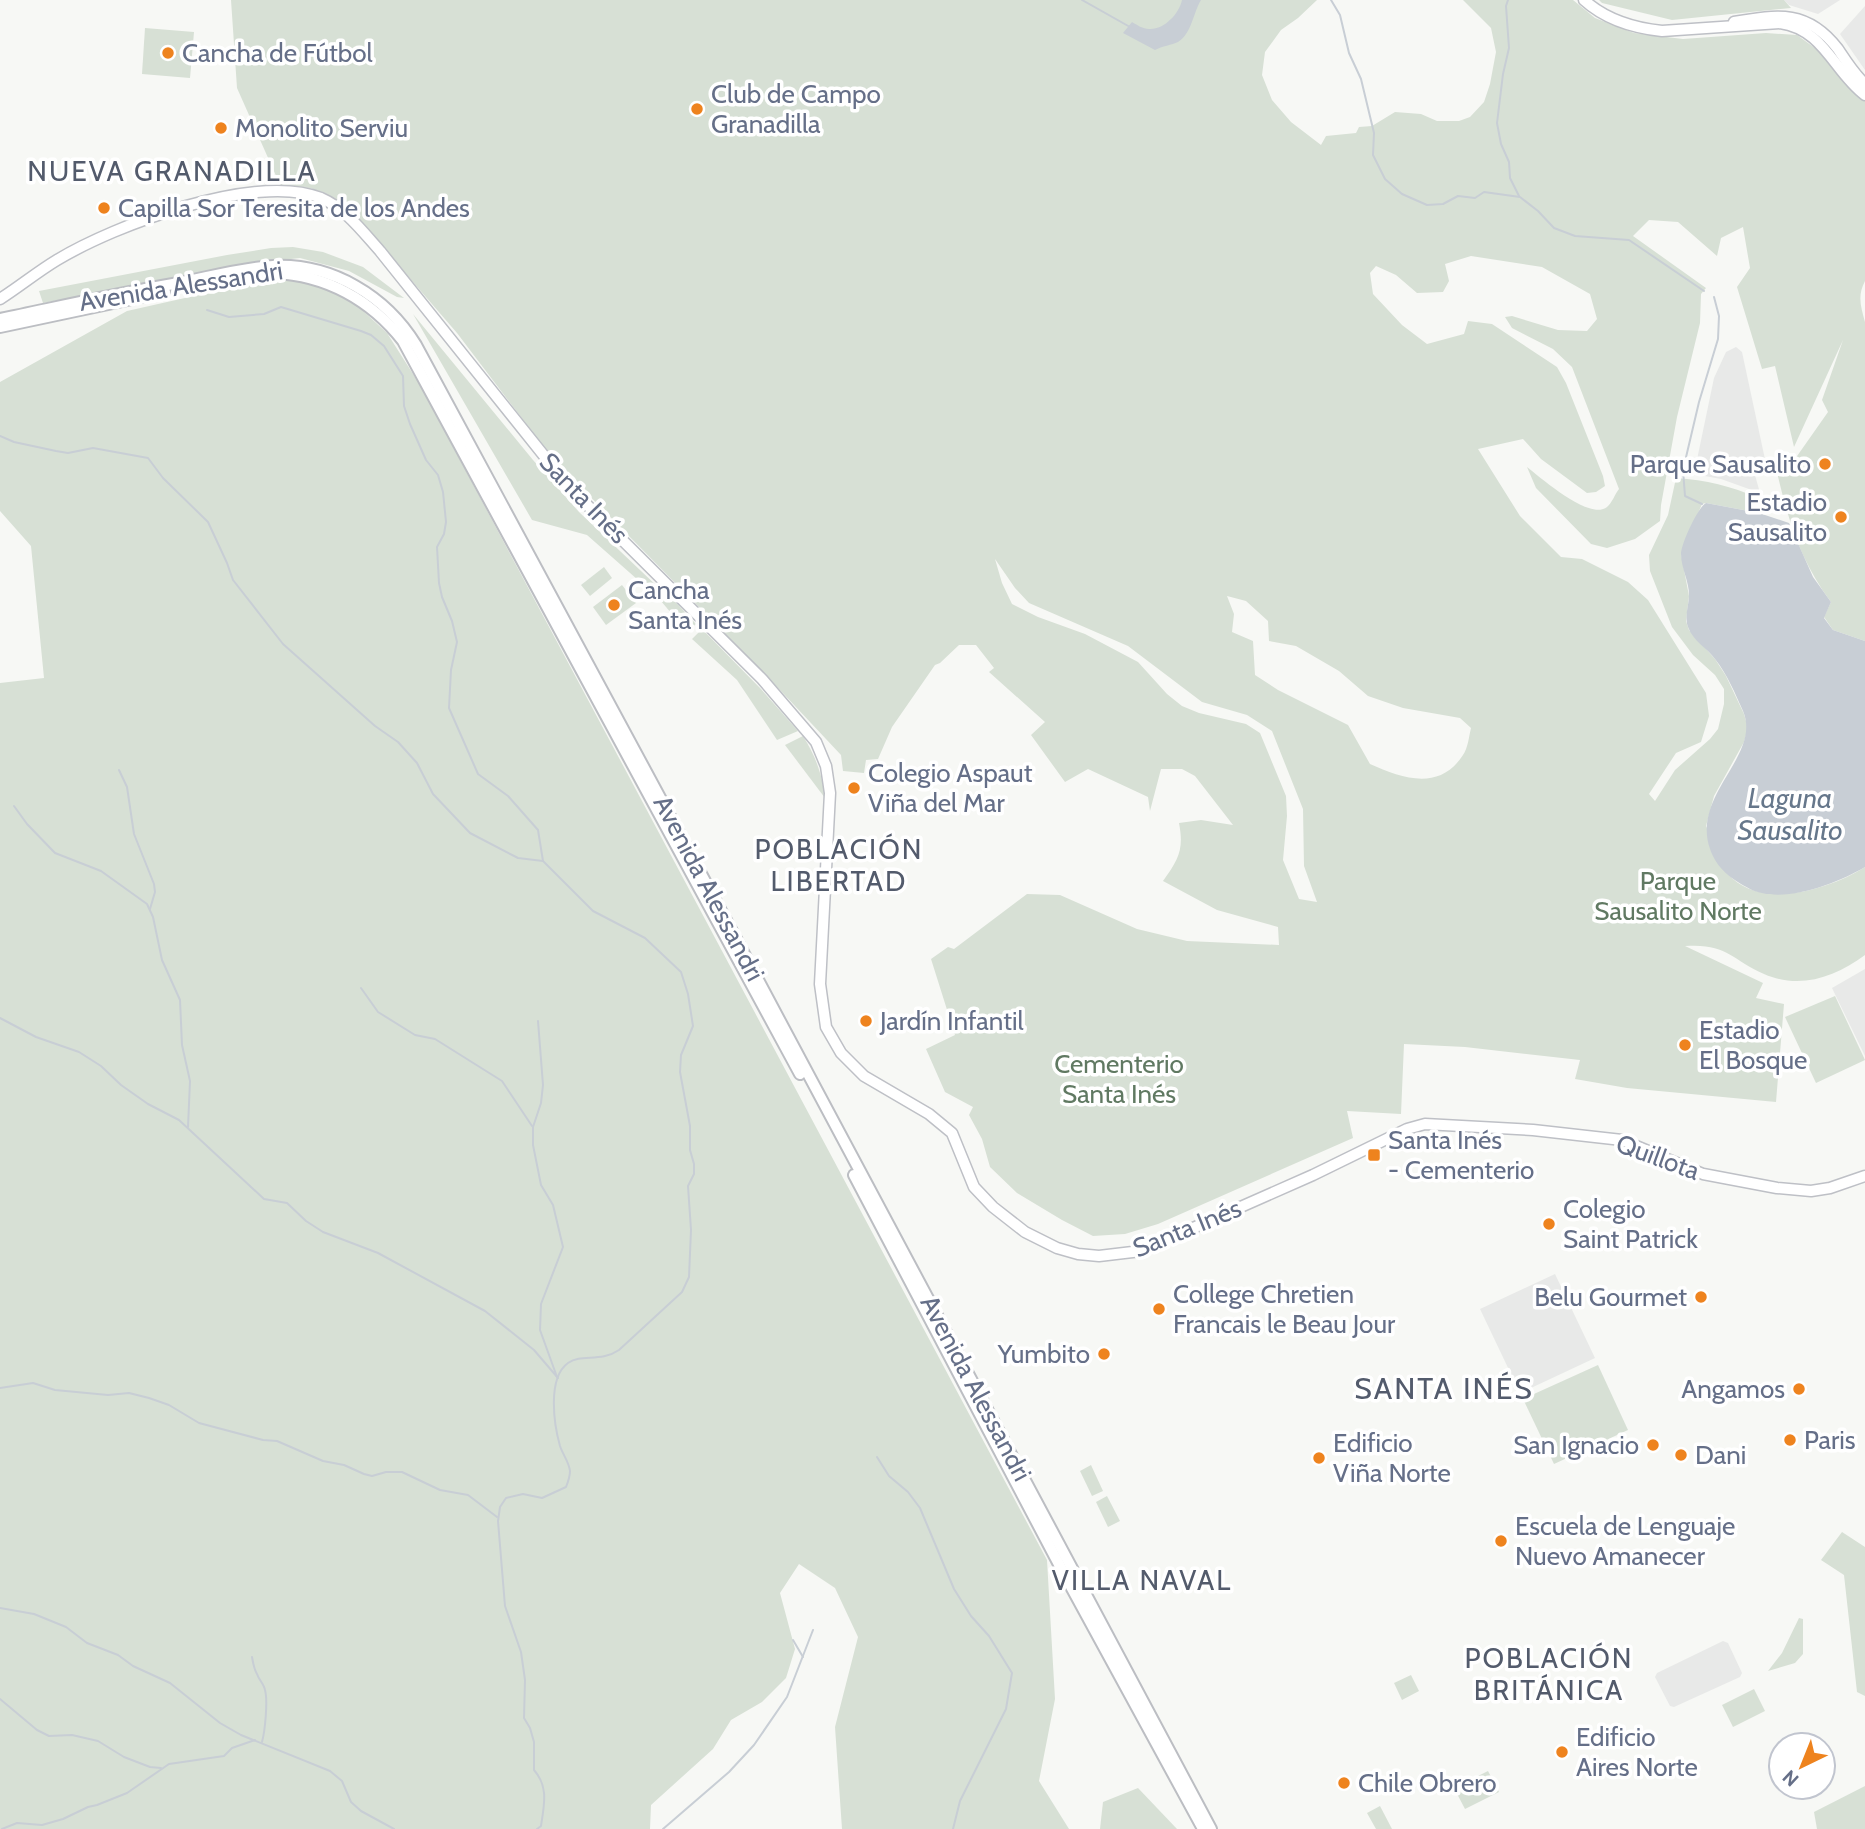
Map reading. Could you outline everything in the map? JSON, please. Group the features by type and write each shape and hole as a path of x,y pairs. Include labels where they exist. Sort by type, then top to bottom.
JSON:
{"main road":[{"path":"1584,0 1601,13 1631,26 1662,31 1780,23 1799,27 1820,43 1855,88 1865,95"},
{"path":"1707,28 1773,16 1804,20 1823,31 1865,84"},
{"name":"Santa Inés","path":"0,299 57,260 89,244 203,201 257,193 300,193 329,202 349,216 562,479 762,679 816,742 826,766 830,793 820,984 826,1027 841,1053 864,1076 929,1114 952,1133 974,1187 993,1208 1025,1231 1057,1248 1078,1254 1099,1256 1141,1251 1313,1175 1407,1129"},
{"name":"Avenida Alessandri","path":"0,319 156,287 285,266 310,269 346,281 378,300 403,326 416,345 734,935 1211,1829"},
{"name":"Avenida Alessandri","path":"0,327 271,273 306,277 340,288 370,307 396,332 409,351 449,430 823,1115 1063,1572 1203,1829"},
{"name":"Quillota","path":"1407,1129 1425,1124 1449,1124 1602,1137 1637,1146 1703,1174 1777,1188 1811,1191 1837,1186 1865,1176"}],"shaded area":[{"path":"1784,0 1840,0 1818,14 1789,5"},
{"path":"1865,6 1865,70 1840,34"},
{"path":"1736,347 1742,352 1766,464 1753,468 1760,493 1721,479 1694,474 1714,378 1726,352"},
{"path":"1865,969 1865,1056 1832,988"},
{"path":"1555,1274 1595,1358 1520,1393 1480,1309"},
{"path":"1723,1641 1728,1643 1742,1673 1740,1677 1674,1707 1670,1706 1655,1677 1657,1673"}],"green space":[{"path":"231,0 1317,0 1281,30 1265,52 1262,75 1272,100 1291,122 1321,145 1326,136 1356,133 1359,127 1372,126 1395,112 1421,114 1437,121 1459,121 1470,117 1484,102 1496,52 1491,28 1463,0 1573,0 1595,18 1634,33 1683,39 1766,33 1797,35 1830,59 1855,93 1865,99 1865,281 1860,297 1865,322 1865,641 1833,630 1824,617 1831,602 1811,570 1796,538 1776,468 1795,459 1828,412 1822,400 1843,340 1794,447 1775,366 1762,369 1737,287 1750,268 1743,227 1721,238 1717,256 1678,222 1649,220 1633,236 1706,288 1701,294 1700,323 1677,417 1660,521 1635,539 1607,548 1591,544 1536,488 1527,467 1566,496 1589,508 1599,510 1607,507 1619,489 1572,367 1553,349 1512,328 1505,317 1512,316 1558,330 1587,331 1597,319 1590,294 1542,267 1471,256 1445,264 1449,281 1443,292 1417,293 1396,275 1376,266 1370,273 1373,294 1402,325 1427,344 1464,334 1468,321 1492,324 1557,367 1566,383 1605,486 1596,492 1587,493 1541,459 1523,439 1478,449 1520,516 1561,557 1582,559 1628,582 1648,600 1706,693 1709,716 1701,742 1676,753 1649,794 1655,801 1675,770 1718,729 1724,704 1724,689 1715,675 1693,655 1672,627 1650,571 1649,555 1668,515 1676,478 1718,484 1758,498 1763,512 1759,513 1702,504 1681,554 1689,596 1686,621 1689,630 1726,676 1748,728 1744,742 1714,796 1706,826 1729,875 1747,888 1763,893 1781,894 1818,888 1865,867 1865,955 1829,975 1791,981 1764,974 1728,953 1710,947 1685,946 1763,983 1756,998 1784,1004 1776,1102 1627,1088 1575,1079 1580,1060 1465,1047 1404,1044 1401,1114 1347,1111 1353,1138 1158,1224 1125,1234 1093,1236 1062,1220 1017,1193 990,1167 982,1139 969,1115 973,1107 945,1092 926,1049 955,1035 931,959 948,947 954,949 1027,894 1060,895 1137,929 1187,941 1279,945 1278,927 1217,910 1163,881 1179,854 1179,823 1201,820 1233,825 1195,776 1182,769 1161,769 1150,811 1148,797 1088,769 1065,782 1031,735 1045,722 989,672 994,668 976,645 959,645 935,665 892,727 878,759 866,760 864,773 843,771 841,755 552,458 457,333 349,208 325,193 310,188 281,187 237,88","holes":["995,559 1029,603 1128,646 1202,702 1247,715 1272,731 1303,809 1304,866 1317,902 1299,899 1283,860 1286,796 1260,733 1246,724 1199,713 1182,706 1167,694 1138,662 1085,634 1038,617 1012,604","1227,596 1246,601 1268,621 1269,641 1296,646 1339,671 1368,696 1403,708 1460,718 1471,728 1463,755 1454,766 1432,778 1408,777 1370,764 1348,725 1278,690 1255,675 1253,641 1232,632 1234,614"]},
{"path":"1599,0 1784,0 1791,8 1672,20 1602,3"},
{"name":"Cancha de Fútbol","path":"145,28 194,32 190,78 142,74"},
{"path":"293,247 323,252 363,267 404,298 397,297 349,271 300,258 248,264 43,303 39,291 227,255"},
{"path":"301,280 348,297 387,333 420,385 1047,1560 1055,1699 1039,1781 1069,1829 842,1829 835,1727 858,1637 835,1588 799,1564 780,1593 795,1649 786,1678 762,1702 731,1720 713,1749 651,1805 650,1829 0,1829 0,683 44,678 31,546 0,511 0,382 127,311 261,281"},
{"path":"413,314 579,512 661,590 655,595 587,535 532,520"},
{"path":"604,567 612,578 590,596 581,585"},
{"name":"Cancha Santa Inés","path":"622,585 636,603 606,625 593,607"},
{"path":"670,596 696,624 687,632 661,601"},
{"path":"702,629 798,731 777,740 737,680 692,639"},
{"path":"803,736 818,766 825,798 785,745"},
{"path":"1835,996 1865,1060 1816,1083 1785,1017"},
{"path":"1598,1365 1628,1430 1554,1464 1523,1399"},
{"path":"1091,1465 1103,1491 1092,1496 1080,1471"},
{"path":"1107,1496 1120,1521 1108,1527 1096,1502"},
{"path":"1842,1532 1865,1547 1865,1696 1857,1692 1844,1575 1821,1560"},
{"path":"1799,1618 1803,1619 1803,1654 1795,1663 1768,1671 1782,1653"},
{"path":"1411,1675 1419,1691 1402,1700 1394,1683"},
{"path":"1754,1689 1765,1711 1733,1727 1722,1705"},
{"path":"1488,1771 1499,1792 1465,1809 1454,1788"},
{"path":"1865,1786 1865,1829 1817,1829 1814,1812"},
{"path":"1138,1788 1177,1829 1100,1829 1103,1802"},
{"path":"1380,1806 1392,1829 1376,1829 1367,1813"}],"water":[{"path":"1182,0 1201,0 1189,28 1178,42 1155,50 1123,33 1132,22 1147,29 1160,27 1174,16"},
{"name":"Laguna Sausalito","path":"1706,503 1759,513 1789,523 1813,577 1831,602 1824,618 1833,630 1865,641 1865,867 1824,886 1777,895 1750,889 1726,873 1710,849 1707,829 1710,811 1743,744 1746,728 1743,711 1727,677 1712,655 1690,632 1687,623 1689,590 1681,554 1695,518"}],"waterway":[{"path":"1082,0 1130,27"},
{"path":"1331,0 1340,15 1349,53 1361,79 1374,133 1373,155 1385,179 1402,194 1427,205 1443,204 1458,196 1475,198 1484,192 1520,197 1554,228 1575,236 1629,240 1704,291"},
{"path":"1508,0 1506,6 1509,48 1497,123 1501,144 1509,162 1510,178 1519,196"},
{"path":"1702,504 1685,496 1683,470 1718,339 1719,316 1714,297"},
{"path":"207,310 229,317 264,314 281,307 361,331 371,335 384,346 403,376 404,406 410,424 426,460 438,475 443,492 446,522 444,534 437,547 439,583 457,642 451,670 449,708 478,774 508,796 538,830 543,861 593,911 645,938 681,972 688,994 693,1026 681,1055 680,1072 694,1164 694,1174 688,1186 691,1230 689,1277 682,1292 619,1350 605,1356 573,1360 561,1370 555,1390 554,1414 560,1446 570,1471 566,1487 542,1498 523,1494 506,1498 500,1507 498,1521 505,1606 521,1652 525,1680 524,1718 534,1742 534,1770 544,1790 541,1826 537,1829"},
{"path":"0,436 14,442 68,453 93,448 148,458 163,478 208,522 233,580 283,644 375,726 398,742 417,763 433,794 470,833 518,858 543,861"},
{"path":"119,770 127,787 134,834 154,884 155,892 150,909"},
{"path":"14,806 55,853 101,871 147,904 153,917 162,960 180,1000 182,1045 190,1081 188,1127"},
{"path":"361,988 378,1012 415,1035 435,1039 502,1081 532,1126"},
{"path":"0,1018 36,1037 79,1052 101,1066 121,1085 148,1104 179,1120 264,1199 287,1203 323,1232 378,1253 485,1311 534,1350 558,1378"},
{"path":"538,1021 543,1085 541,1103 533,1127 533,1145 541,1185 553,1205 563,1247 541,1304 540,1330 557,1377"},
{"path":"0,1388 33,1383 55,1390 108,1395 129,1393 149,1398 169,1405 199,1423 263,1440 277,1441 323,1461 344,1465 364,1474 372,1476 386,1472 402,1472 440,1490 468,1495 497,1517"},
{"path":"877,1457 889,1476 908,1492 920,1508 954,1589 1012,1673 1006,1709 960,1801 953,1829"},
{"path":"0,1608 34,1614 66,1627 87,1643 118,1655 133,1666 170,1683 220,1723 241,1735 330,1771 342,1781 351,1802 361,1811 394,1829"},
{"path":"663,1829 729,1772 754,1745 787,1697 813,1630"},
{"path":"793,1640 803,1657"},
{"path":"252,1657 266,1695 262,1742"},
{"path":"0,1699 37,1730 49,1736 72,1735 98,1741 124,1757 150,1767 161,1768"},
{"path":"2,1829 17,1823 42,1825 63,1819 127,1793 169,1764 224,1756 232,1748 255,1740"}],"place":[{"name":"Cancha de Fútbol","path":"168,53"},
{"name":"Club de Campo Granadilla","path":"697,109"},
{"name":"Monolito Serviu","path":"221,128"},
{"name":"Capilla Sor Teresita de los Andes","path":"104,208"},
{"name":"Parque Sausalito","path":"1825,464"},
{"name":"Estadio Sausalito","path":"1841,517"},
{"name":"Cancha Santa Inés","path":"614,605"},
{"name":"Colegio Aspaut Viña del Mar","path":"854,788"},
{"name":"Jardín Infantil","path":"866,1021"},
{"name":"Estadio El Bosque","path":"1685,1045"},
{"name":"Santa Inés - Cementerio","path":"1374,1155"},
{"name":"Colegio Saint Patrick","path":"1549,1224"},
{"name":"Belu Gourmet","path":"1701,1297"},
{"name":"College Chretien Francais le Beau Jour","path":"1159,1309"},
{"name":"Yumbito","path":"1104,1354"},
{"name":"Angamos","path":"1799,1389"},
{"name":"Paris","path":"1790,1440"},
{"name":"San Ignacio","path":"1653,1445"},
{"name":"Dani","path":"1681,1455"},
{"name":"Edificio Viña Norte","path":"1319,1458"},
{"name":"Escuela de Lenguaje Nuevo Amanecer","path":"1501,1541"},
{"name":"Edificio Aires Norte","path":"1562,1752"},
{"name":"Chile Obrero","path":"1344,1783"}],"district":[{"name":"NUEVA GRANADILLA","path":"172,171"},
{"name":"POBLACIÓN LIBERTAD","path":"839,865"},
{"name":"SANTA INÉS","path":"1444,1388"},
{"name":"VILLA NAVAL","path":"1142,1580"},
{"name":"POBLACIÓN BRITÁNICA","path":"1549,1674"}],"park label":[{"name":"Parque Sausalito Norte","path":"1678,896"},
{"name":"Cementerio Santa Inés","path":"1119,1079"}]}
